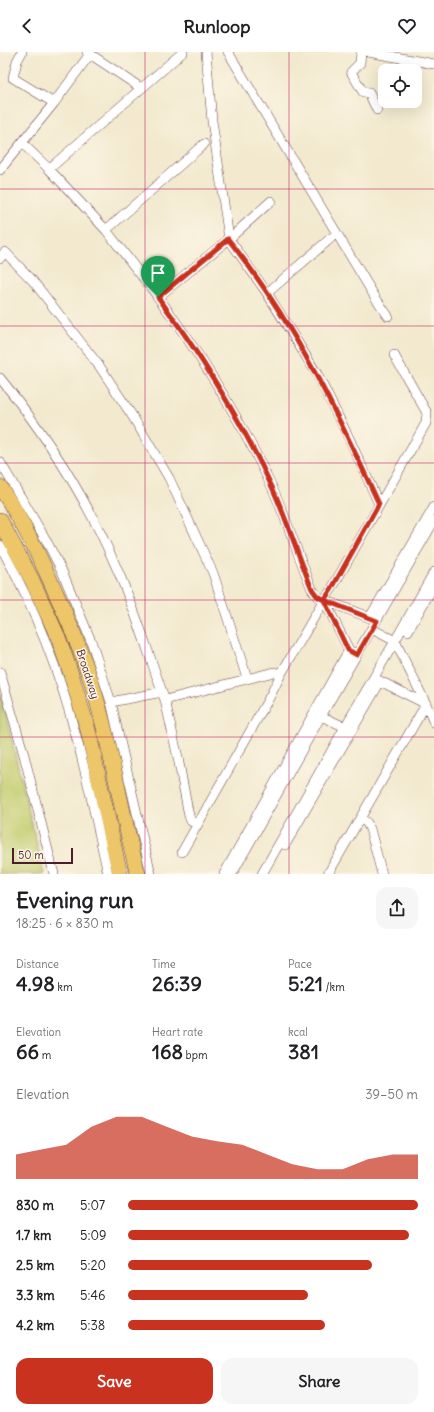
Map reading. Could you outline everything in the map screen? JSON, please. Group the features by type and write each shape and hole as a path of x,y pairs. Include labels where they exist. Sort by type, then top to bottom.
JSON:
{"main road":[{"name":"Broadway","path":"0,487 18,517 50,563 89,674 99,708 137,843 138,874"},
{"name":"Broadway","path":"0,520 23,576 58,637 88,730 108,847 120,874"}],"street":[{"path":"22,52 17,61 13,78 54,103"},
{"path":"49,170 183,52"},
{"path":"206,52 212,121 228,239 241,254 267,293 316,374 379,504"},
{"path":"228,52 375,297 388,316"},
{"path":"361,52 360,63 351,72 363,92 369,93 378,110"},
{"path":"368,52 390,54 434,64"},
{"path":"0,170 54,103 88,53 141,88"},
{"path":"22,143 106,230 158,297 198,353 236,416 272,488 312,589 317,596 324,600 373,622 395,641 434,723"},
{"path":"106,230 204,144"},
{"path":"158,297 228,239 270,201"},
{"path":"267,293 332,238"},
{"path":"2,253 32,281 100,367 133,417 169,478 213,573 247,678"},
{"path":"182,852 196,825 239,752 281,674 331,590 426,423 427,413 394,355"},
{"path":"0,378 44,437 97,527 120,576 148,650 163,696 178,758 189,816 191,821 196,825"},
{"path":"0,462 34,518 50,563 89,635 111,702 137,843 150,874"},
{"path":"232,874 357,655 434,506"},
{"path":"373,622 434,521"},
{"path":"0,545 23,576"},
{"path":"268,874 377,680 395,641 434,572"},
{"path":"401,631 407,633 434,585"},
{"path":"324,600 348,650 357,655"},
{"path":"224,874 348,650"},
{"path":"0,672 24,755 54,874"},
{"path":"111,702 163,696 274,672 281,674"},
{"path":"377,680 426,704"},
{"path":"262,874 345,727 377,680"},
{"path":"328,874 426,704"},
{"path":"321,716 345,727"},
{"path":"361,818 367,823 370,829 382,874"},
{"path":"108,847 108,874"}],"green space":[{"path":"0,692 44,874 0,874"}],"route":[{"path":"158,297 198,353 236,416 272,488 312,589 317,596 324,600 348,650 357,655 377,621 324,600 379,504 316,374 267,293 241,254 228,239 158,297"}]}
